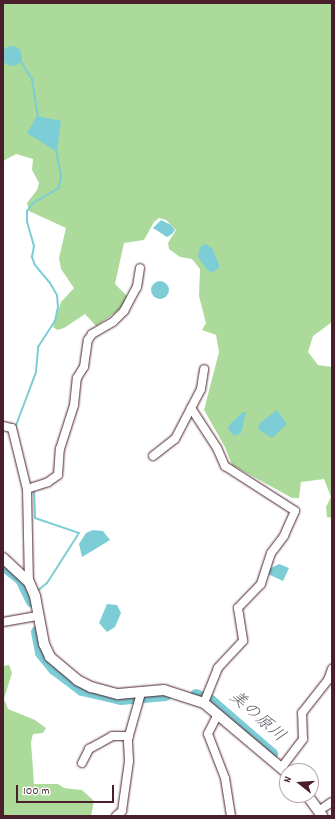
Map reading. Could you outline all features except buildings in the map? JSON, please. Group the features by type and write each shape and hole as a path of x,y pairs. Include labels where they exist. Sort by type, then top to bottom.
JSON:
{"main road":[{"path":"3,558 29,582 35,596 44,644 50,657 76,680 91,687 118,694 164,690 204,703 279,766"}],"street":[{"path":"27,489 48,482 58,475 60,449 74,405 78,378 84,367 88,340 92,334 113,322 124,311 137,287 140,268"},
{"path":"153,456 174,439 200,389 204,369"},
{"path":"191,408 217,448 225,466 295,512 284,536 271,553 261,584 238,608 243,641 218,668 204,703"},
{"path":"3,426 12,428 27,489 29,582"},
{"path":"3,622 38,616"},
{"path":"288,763 303,739 302,714 328,680 332,669"},
{"path":"116,816 122,811 129,761 129,736 141,692"},
{"path":"218,714 208,734 225,778 231,816"},
{"path":"82,763 89,749 112,736 129,736"}],"green space":[{"path":"3,3 332,3 332,322 313,336 308,352 318,365 332,367 332,518 327,517 326,507 331,497 324,479 301,482 299,498 292,498 232,465 225,447 204,410 219,352 216,335 202,330 206,323 199,296 200,269 192,259 180,257 169,249 168,243 176,230 166,220 159,218 154,222 144,240 124,243 115,284 129,298 119,310 96,326 85,314 64,328 57,330 53,327 61,302 74,288 61,269 59,258 66,228 29,211 27,203 37,190 39,183 32,170 33,159 16,154 3,161"},
{"path":"9,665 12,673 4,699 8,709 35,720 46,728 43,733 33,734 31,742 34,784 58,784 64,788 82,790 94,801 91,816 3,816 3,666"}],"water":[{"path":"8,46 16,46 22,52 22,60 16,66 8,66 2,60 2,52"},
{"path":"37,116 61,121 57,152 27,133"},
{"path":"161,220 171,225 175,230 167,237 153,228"},
{"path":"205,244 212,248 219,264 219,268 213,272 208,271 198,257 200,247"},
{"path":"160,281 166,284 169,290 166,296 160,299 154,296 151,290 154,284"},
{"path":"277,410 287,424 272,438 258,429 260,423"},
{"path":"243,412 246,412 241,433 234,436 228,428 230,424"},
{"path":"93,530 103,531 110,540 82,557 79,544 86,533"},
{"path":"279,564 289,568 283,581 268,574 269,569"},
{"path":"107,604 117,605 121,613 115,627 107,632 99,623"}],"waterway":[{"path":"19,59 32,79 38,116"},
{"path":"15,428 36,372 38,347 55,321 58,307 57,295 50,283 35,265 32,257 34,246 27,222 27,211 33,203 59,188 61,176 56,150"},
{"path":"34,489 35,518 79,533 47,583 37,591"},
{"name":"美の原川","path":"3,565 21,579 32,602"},
{"name":"美の原川","path":"37,632 41,653 54,669 82,690 121,699 166,695"},
{"name":"美の原川","path":"196,695 211,701 272,754"}]}
